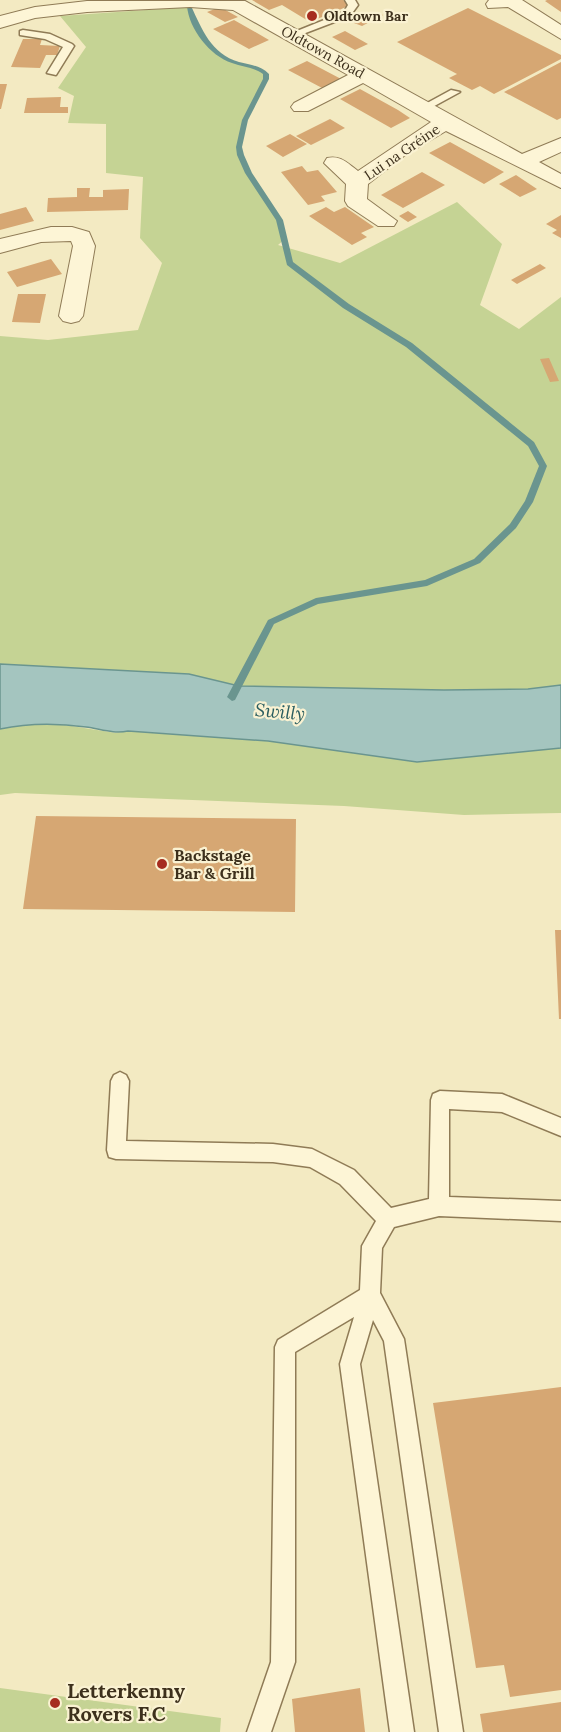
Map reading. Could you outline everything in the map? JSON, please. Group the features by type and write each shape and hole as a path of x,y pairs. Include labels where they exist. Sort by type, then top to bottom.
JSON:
{"street":[{"name":"Oldtown Road","path":"0,22 21,24 64,8 228,1 446,122 561,182"},
{"path":"495,4 511,1 561,33"},
{"path":"0,5 21,24"},
{"path":"286,92 306,110 363,75"},
{"name":"Lui na Gréine","path":"357,182 397,152 446,122"},
{"path":"522,162 561,144"},
{"name":"Lui na Gréine","path":"335,163 357,182"},
{"name":"Lui na Gréine","path":"357,182 356,201 386,221"},
{"path":"0,246 54,233 71,232 81,237 84,246 71,315"}],"lane":[{"path":"292,35 347,14 353,5 350,0"},
{"path":"21,24 69,46 52,73"},
{"path":"423,108 455,92"},
{"path":"120,1081 116,1150 273,1154 312,1158 347,1177 388,1218"},
{"path":"439,1206 440,1100 502,1103 561,1127"},
{"path":"402,1732 350,1364 370,1295 372,1246 388,1218 439,1206 561,1211"},
{"path":"259,1732 283,1662 285,1347 370,1295"},
{"path":"370,1295 394,1339 451,1732"}],"green space":[{"path":"189,7 196,25 212,48 227,59 256,67 266,74 266,79 248,110 239,149 259,191 277,214 286,238 278,245 340,263 457,202 502,244 480,305 519,329 561,297 561,685 528,689 444,690 239,686 189,674 0,664 0,336 48,340 138,330 162,263 140,238 143,177 106,173 106,124 68,123 74,96 58,88 86,47 60,16"},
{"path":"29,724 65,725 116,733 128,731 268,741 417,762 561,748 561,813 464,815 344,806 15,793 0,795 0,729"},
{"name":"Letterkenny Rovers F.C","path":"0,1688 221,1718 220,1732 0,1732"}],"water":[{"name":"Swilly","path":"0,664 189,674 239,686 444,690 528,689 561,685 561,748 417,762 268,741 128,731 112,732 86,727 43,724 0,729"}],"building":[{"name":"Oldtown Bar","path":"252,0 343,0 351,5 310,22 282,5 269,10"},
{"path":"547,0 561,0 561,12 545,1"},
{"path":"220,7 238,17 225,22 207,12"},
{"path":"468,8 561,55 561,59 494,94 480,86 472,90 449,78 457,74 397,42"},
{"path":"375,12 383,15 362,26 354,23"},
{"path":"234,20 269,40 249,49 213,29"},
{"path":"345,31 368,44 355,50 332,37"},
{"path":"23,39 42,39 40,45 60,46 57,55 46,55 40,68 11,67"},
{"path":"307,61 343,80 324,89 288,70"},
{"path":"561,62 561,118 557,120 504,92"},
{"path":"0,84 7,84 1,109 0,109"},
{"path":"360,89 410,118 391,128 340,99"},
{"path":"61,97 60,107 68,107 68,113 24,113 27,98"},
{"path":"330,119 345,128 311,145 296,136"},
{"path":"290,134 307,144 283,157 266,146"},
{"path":"450,142 504,172 484,184 429,153"},
{"path":"302,166 307,172 318,170 337,192 321,196 325,201 308,205 281,172"},
{"path":"422,172 445,185 403,208 381,195"},
{"path":"516,175 537,189 520,197 499,184"},
{"path":"77,188 90,188 89,197 103,197 103,190 129,189 128,210 47,212 48,198 77,197"},
{"path":"26,207 34,221 0,230 0,214"},
{"path":"326,207 334,212 345,207 374,227 361,233 367,237 352,245 309,216"},
{"path":"408,211 417,217 408,222 399,216"},
{"path":"561,215 561,238 552,233 557,230 546,224"},
{"path":"51,259 62,274 17,287 7,272"},
{"path":"540,264 546,268 517,284 511,280"},
{"path":"18,294 46,294 40,323 12,322"},
{"path":"549,358 559,381 550,382 540,359"},
{"name":"Backstage Bar & Grill","path":"36,816 296,819 295,912 23,909"},
{"path":"555,930 561,930 561,1019 559,1019"},
{"path":"561,1387 561,1690 510,1697 504,1665 476,1668 433,1403"},
{"path":"360,1688 365,1732 295,1732 292,1699"},
{"path":"561,1702 561,1732 483,1732 480,1714"}],"waterway":[{"path":"189,7 196,25 212,48 227,59 256,67 266,74 266,79 245,120 240,138 240,155 280,220 290,263 346,306 409,345 531,444 543,466 529,502 513,526 477,561 427,583 316,601 271,622 232,697"}],"place":[{"name":"Oldtown Bar","path":"312,16"},
{"name":"Backstage Bar & Grill","path":"162,864"},
{"name":"Letterkenny Rovers F.C","path":"55,1703"}]}
